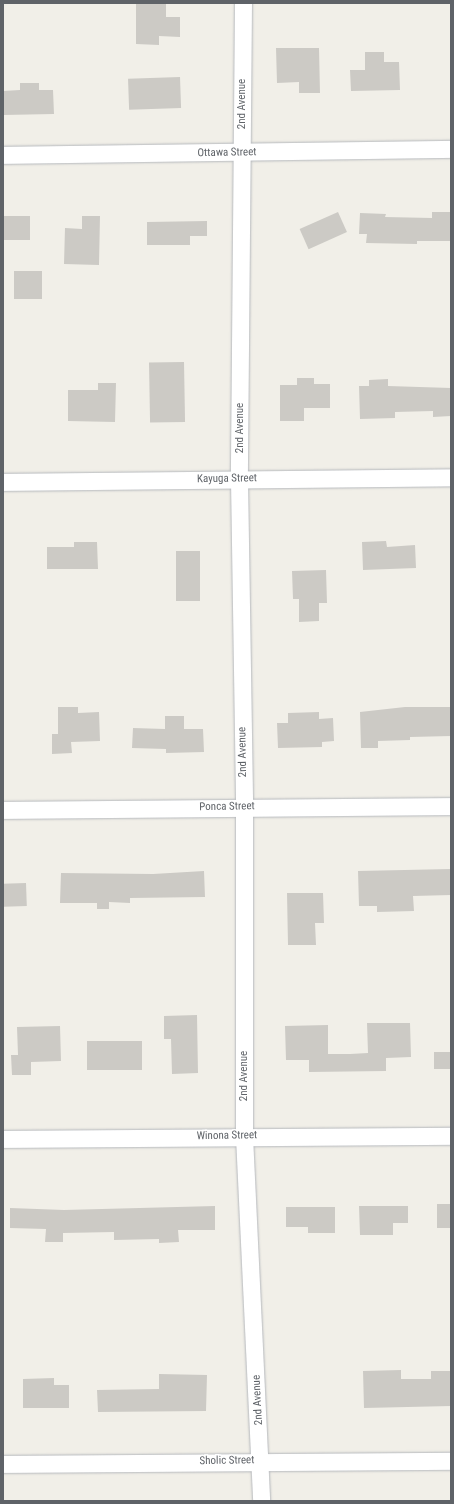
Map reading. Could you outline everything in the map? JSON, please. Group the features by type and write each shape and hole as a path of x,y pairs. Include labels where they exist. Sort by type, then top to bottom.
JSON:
{"street":[{"name":"2nd Avenue","path":"243,3 240,479 244,806 244,1136 261,1461 261,1501"},
{"name":"Ottawa Street","path":"3,155 242,153 451,149"},
{"name":"Kayuga Street","path":"3,482 451,477"},
{"name":"Ponca Street","path":"3,810 244,806 451,806"},
{"name":"Winona Street","path":"3,1139 244,1136 451,1136"},
{"name":"Sholic Street","path":"3,1464 261,1461 451,1461"}],"building":[{"path":"136,3 166,3 166,17 180,17 180,37 159,36 159,45 136,44"},
{"path":"276,48 319,48 320,93 299,93 299,82 277,83"},
{"path":"365,52 384,52 384,62 399,62 400,90 351,91 350,70 365,70"},
{"path":"180,77 181,108 129,110 128,79"},
{"path":"20,83 39,83 39,90 53,90 54,114 3,115 3,91 20,90"},
{"path":"338,212 347,232 309,249 300,229"},
{"path":"432,212 451,212 451,241 417,241 417,244 366,243 367,234 359,234 360,213 386,214 385,217 432,218"},
{"path":"3,216 30,216 30,240 3,240"},
{"path":"82,216 100,216 99,265 64,264 65,228 82,229"},
{"path":"207,221 207,236 190,236 190,245 147,245 147,222"},
{"path":"14,271 42,271 42,299 14,299"},
{"path":"184,362 185,422 150,423 149,363"},
{"path":"297,378 314,378 314,384 330,384 330,408 304,408 304,421 280,421 280,385 297,385"},
{"path":"388,379 388,386 451,388 451,416 433,417 433,411 395,412 395,418 360,419 359,386 369,386 369,380"},
{"path":"98,383 116,383 115,422 68,421 68,390 98,390"},
{"path":"386,541 387,547 415,545 416,568 363,570 362,542"},
{"path":"74,542 97,542 98,569 47,569 47,547 74,547"},
{"path":"176,551 200,551 200,601 176,601"},
{"path":"326,570 327,603 319,603 319,621 299,622 299,599 293,599 292,571"},
{"path":"58,707 78,707 78,713 99,712 100,741 71,742 72,753 52,754 52,734 58,734"},
{"path":"405,707 451,707 451,736 410,737 410,740 378,741 378,748 361,748 360,712"},
{"path":"319,712 319,719 333,718 334,741 322,742 322,747 278,748 277,723 288,723 288,713"},
{"path":"165,716 184,716 184,729 203,729 204,752 166,753 166,749 132,748 133,728 165,729"},
{"path":"451,869 451,895 413,896 414,911 377,912 377,906 359,906 358,871"},
{"path":"204,871 205,897 130,898 130,903 109,902 109,909 97,909 97,903 60,903 61,873 153,874"},
{"path":"26,883 27,906 4,907 3,884"},
{"path":"287,893 323,893 324,923 315,923 316,945 288,945"},
{"path":"197,1015 198,1073 172,1074 171,1039 164,1039 164,1016"},
{"path":"367,1023 410,1023 411,1057 386,1058 386,1071 309,1072 309,1060 286,1060 285,1026 328,1025 328,1054 350,1054 368,1053"},
{"path":"60,1026 61,1061 31,1062 31,1075 12,1075 11,1055 18,1055 17,1027"},
{"path":"87,1041 142,1041 142,1070 87,1070"},
{"path":"434,1052 451,1052 451,1069 434,1069"},
{"path":"437,1204 451,1204 451,1228 437,1228"},
{"path":"215,1206 215,1230 178,1230 179,1242 159,1243 159,1239 114,1240 114,1232 63,1233 63,1242 45,1242 46,1229 10,1228 10,1208 64,1210"},
{"path":"359,1206 408,1206 408,1223 393,1223 393,1235 360,1235"},
{"path":"286,1207 335,1207 335,1233 308,1233 308,1227 286,1227"},
{"path":"401,1370 401,1379 431,1379 431,1371 451,1371 451,1406 364,1408 363,1371"},
{"path":"159,1374 207,1375 206,1411 98,1412 97,1390 159,1389"},
{"path":"54,1378 54,1385 69,1385 69,1408 23,1408 23,1379"}]}
